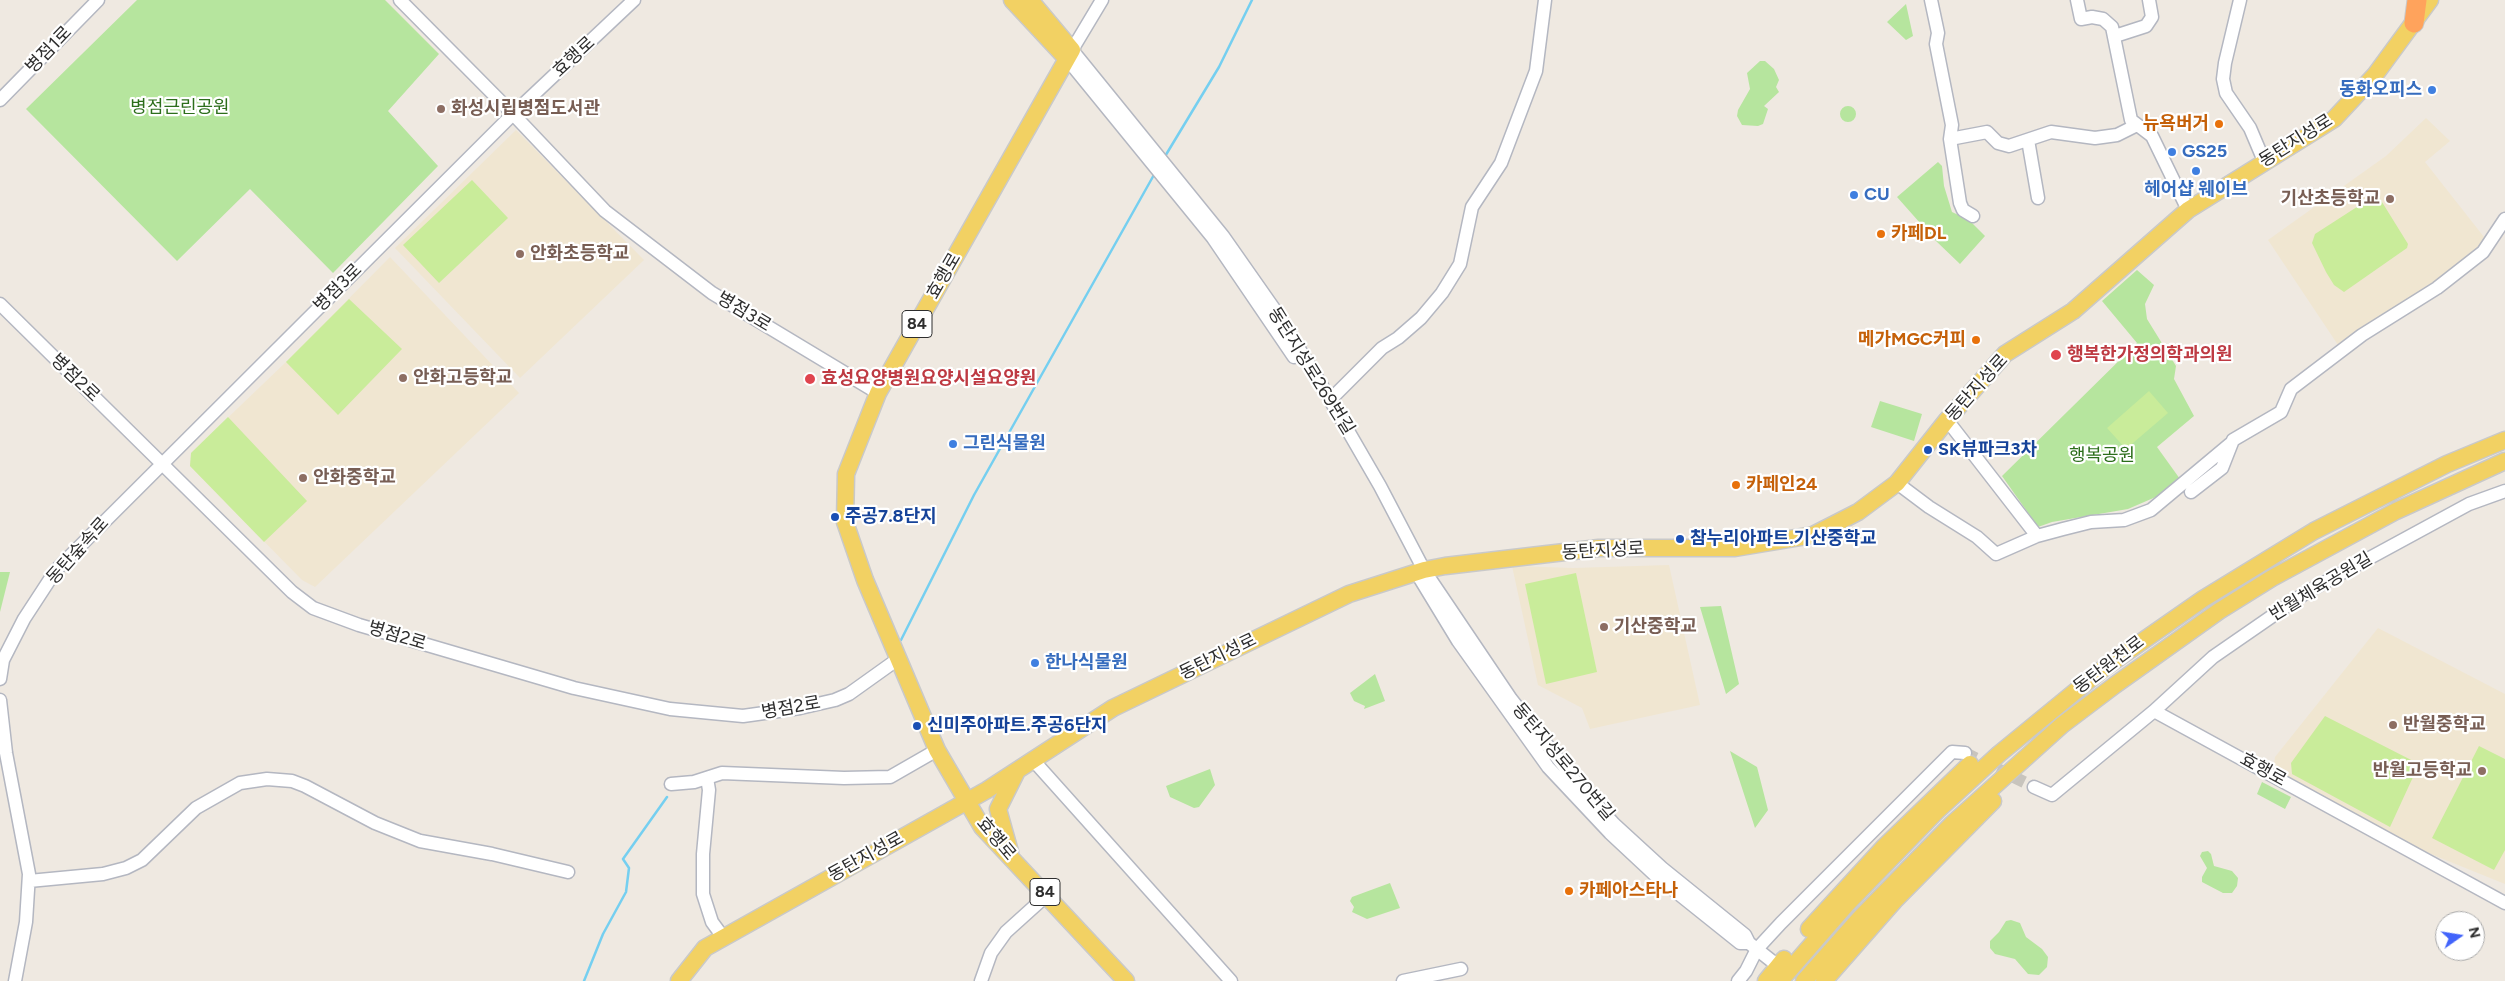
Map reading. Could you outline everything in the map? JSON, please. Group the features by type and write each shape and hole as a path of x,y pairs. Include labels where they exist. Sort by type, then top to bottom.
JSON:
{"highway":[{"path":"2414,23 2417,0"}],"main road":[{"path":"1012,0 1069,55"},
{"path":"1030,0 1069,55"},
{"name":"동탄지성로","path":"679,981 705,948 967,801 1122,703 1349,594 1420,571 1599,548 1736,548 1813,535 1858,512 1897,483 2005,354 2072,311 2188,210 2334,119 2375,75 2430,0"},
{"name":"효행로","path":"1069,55 878,393 846,474 844,522 865,580 937,750 982,827 1126,981"},
{"name":"동탄원천로","path":"1766,981 1779,974 1836,897 1938,794 1998,741 2033,725 2142,640 2257,565 2314,531 2380,496 2505,440"},
{"name":"동탄원천로","path":"1804,981 1891,885 1952,824 2047,738 2166,648 2272,578 2396,511 2505,461"},
{"path":"1824,981 1896,899 2032,764 2047,738"},
{"path":"1012,859 998,809 1018,770"}],"street":[{"name":"병점1로","path":"0,100 98,0"},
{"name":"병점3로","path":"400,0 513,114 605,211 712,293 878,393"},
{"name":"효행로","path":"513,114 634,0"},
{"path":"1102,0 1069,55 1176,185 1260,305 1318,395 1359,464 1458,641 1548,766 1610,833 1655,875 1740,943 1753,946 1779,974"},
{"path":"1330,400 1382,348 1398,338 1421,318 1442,292 1460,264 1472,207 1502,163 1536,71 1545,0"},
{"path":"1931,0 1938,33 1936,44 1952,125 1950,139 1960,203 1963,210 1973,216"},
{"path":"2077,0 2080,19 2092,16 2104,19 2112,27 2131,120 2152,136 2188,210"},
{"path":"2115,36 2146,26 2152,18 2149,0"},
{"path":"2240,0 2224,62 2224,80 2226,93 2250,128 2264,161"},
{"name":"병점3로","path":"163,464 513,114"},
{"path":"1950,139 1986,132 1998,143 2010,146 2059,132 2095,138 2108,137 2136,125"},
{"path":"2028,140 2038,198"},
{"name":"동탄지성로269번길","path":"1176,185 1223,236 1271,306 1330,400 1380,486 1420,571"},
{"path":"1897,483 1929,507 1977,537 1996,554 2037,536 2091,522 2124,520 2152,510 2233,440 2281,412 2291,389 2362,335 2437,288 2483,252 2505,220"},
{"name":"병점2로","path":"0,304 292,592 314,608 359,625 574,688 670,709 743,716 800,708 849,694 874,677 901,665"},
{"path":"1948,420 2037,536"},
{"path":"2191,492 2222,468 2233,440"},
{"name":"동탄숲속로","path":"0,679 3,660 24,619 56,570 163,464"},
{"name":"반월체육공원길","path":"2154,711 2213,657 2306,592 2469,504 2505,491"},
{"path":"0,700 6,752 29,881 26,922 15,981"},
{"name":"효행로","path":"2154,711 2505,903"},
{"path":"2034,787 2052,795 2154,711"},
{"path":"671,784 707,778 722,773 844,778 890,777 937,750"},
{"path":"1738,981 1746,971 1753,946 1952,752 1965,753"},
{"path":"1033,760 1231,981"},
{"path":"707,778 709,790 703,854 703,894 712,922 723,937"},
{"path":"29,881 103,874 126,868 142,860 196,808 240,783 267,779 292,781 305,786 375,823 420,841 492,854 568,872"},
{"path":"981,981 991,953 1006,932 1047,895"},
{"path":"1403,981 1461,969"}],"shaded area":[{"name":"기산초등학교","path":"2426,118 2450,141 2425,162 2484,237 2482,251 2340,348 2268,240 2386,156"},
{"name":"안화초등학교","path":"516,130 644,260 520,378 395,248"},
{"path":"390,257 519,393 315,587 302,580 190,466 191,453 286,362"},
{"name":"기산중학교","path":"1669,565 1700,705 1590,729 1582,708 1538,685 1512,566 1573,568"},
{"name":"반월중학교","path":"2378,628 2505,694 2505,884 2416,848 2273,771 2275,757"}],"green space":[{"name":"병점근린공원","path":"137,0 385,0 439,54 388,111 438,166 333,273 250,189 177,261 26,109"},
{"path":"1906,4 1913,36 1906,40 1887,22"},
{"path":"1760,61 1765,61 1774,69 1779,80 1776,87 1779,92 1764,106 1768,109 1763,124 1758,126 1742,125 1737,116 1738,110 1750,89 1747,73"},
{"path":"1845,106 1851,106 1856,111 1854,120 1845,122 1840,117 1840,111"},
{"path":"1938,162 1942,166 1944,186 1952,212 1969,220 1985,236 1960,264 1936,241 1897,197"},
{"path":"472,180 508,218 439,283 403,245"},
{"path":"2377,194 2408,244 2407,248 2344,292 2334,285 2326,272 2312,243 2315,234"},
{"name":"행복공원","path":"2137,270 2154,285 2145,304 2147,319 2176,366 2174,379 2194,416 2157,447 2180,479 2158,496 2128,509 2052,522 2038,527 2002,476 2137,343 2102,301"},
{"path":"349,299 402,349 338,415 286,362"},
{"path":"2149,391 2168,413 2126,449 2107,428"},
{"path":"1880,401 1922,414 1914,441 1871,427"},
{"path":"228,417 307,501 264,542 190,466 191,453"},
{"path":"0,572 10,572 0,612"},
{"path":"1576,573 1597,672 1546,684 1525,584"},
{"path":"1721,606 1739,684 1726,694 1700,607"},
{"path":"1375,674 1385,701 1364,709 1365,706 1354,701 1350,693"},
{"path":"2325,716 2419,764 2390,827 2292,774 2291,763"},
{"name":"반월고등학교","path":"2479,746 2505,759 2505,850 2494,870 2432,838"},
{"path":"1730,751 1757,767 1768,810 1755,828"},
{"path":"1210,769 1215,785 1199,807 1194,808 1170,797 1166,786"},
{"path":"2262,782 2291,797 2285,809 2257,794"},
{"path":"2208,851 2211,854 2214,866 2232,871 2238,878 2237,886 2232,893 2223,893 2202,882 2202,877 2207,868 2200,856 2202,852"},
{"path":"1390,883 1400,908 1367,919 1352,912 1354,907 1350,901 1352,897"},
{"path":"2011,920 2020,923 2026,937 2042,949 2048,957 2047,967 2039,975 2028,974 2015,959 1995,954 1990,948 1990,941 2006,921"}],"waterway":[{"path":"1164,158 1219,67 1252,0"},
{"path":"901,640 974,495 1155,173"},
{"path":"584,981 603,934 626,892 629,868 623,859 667,797"}],"tunnel":[{"path":"1965,753 2034,787"}],"place":[{"name":"동화오피스","path":"2432,90"},
{"name":"화성시립병점도서관","path":"441,109"},
{"name":"뉴욕버거","path":"2219,124"},
{"name":"GS25","path":"2172,152"},
{"name":"헤어샵 웨이브","path":"2196,171"},
{"name":"CU","path":"1854,195"},
{"name":"기산초등학교","path":"2390,199"},
{"name":"카페DL","path":"1881,234"},
{"name":"안화초등학교","path":"520,254"},
{"name":"메가MGC커피","path":"1976,340"},
{"name":"행복한가정의학과의원","path":"2056,355"},
{"name":"안화고등학교","path":"403,378"},
{"name":"효성요양병원요양시설요양원","path":"810,379"},
{"name":"그린식물원","path":"953,444"},
{"name":"SK뷰파크3차","path":"1928,450"},
{"name":"안화중학교","path":"303,478"},
{"name":"카페인24","path":"1736,485"},
{"name":"주공7.8단지","path":"835,517"},
{"name":"참누리아파트.기산중학교","path":"1680,539"},
{"name":"기산중학교","path":"1604,627"},
{"name":"한나식물원","path":"1035,663"},
{"name":"반월중학교","path":"2393,725"},
{"name":"신미주아파트.주공6단지","path":"917,726"},
{"name":"반월고등학교","path":"2482,771"},
{"name":"카페아스타나","path":"1569,891"}]}
